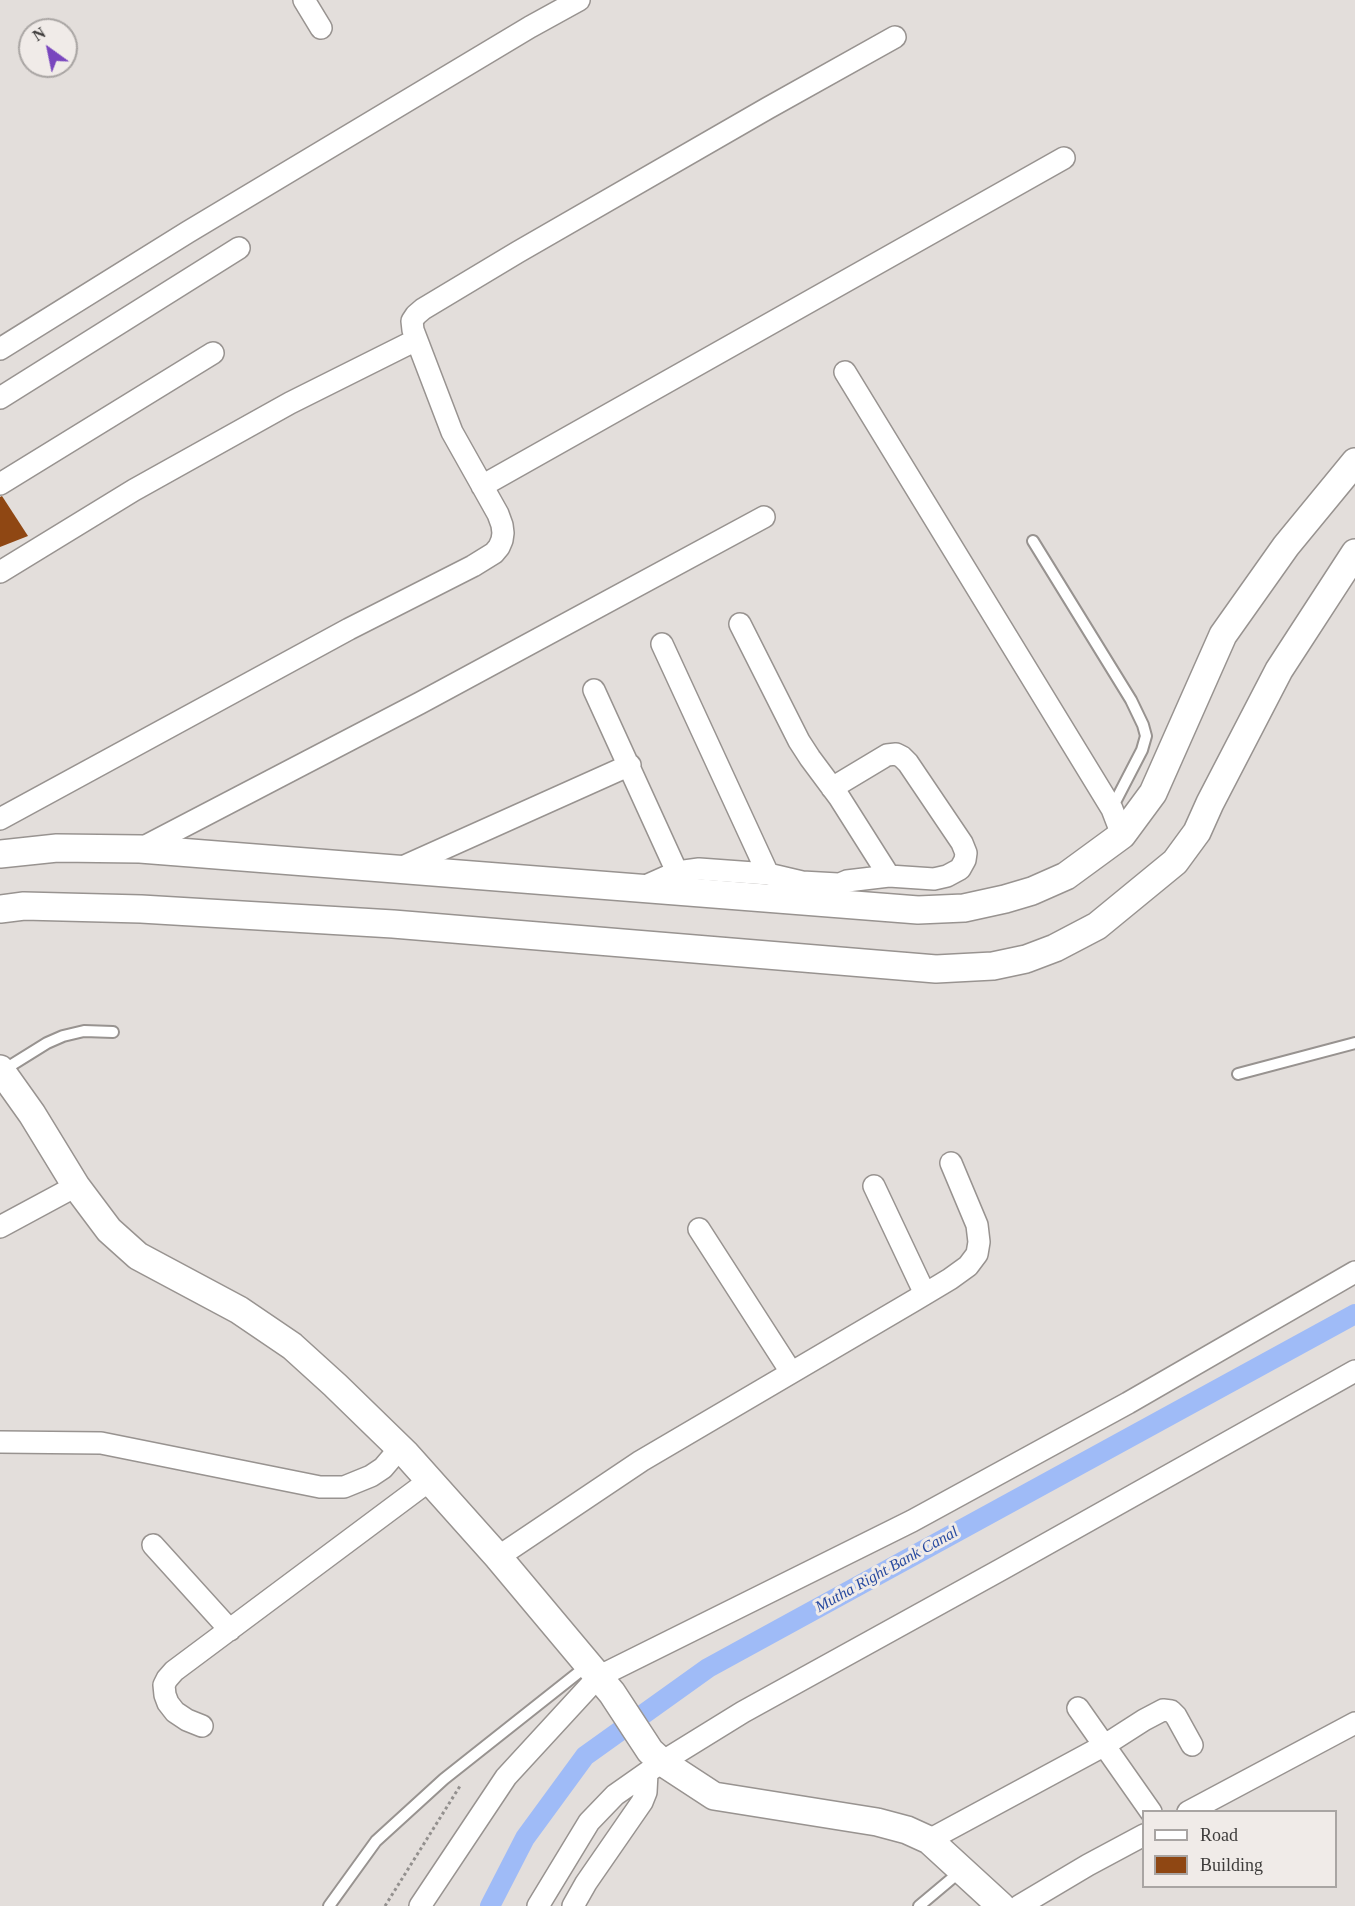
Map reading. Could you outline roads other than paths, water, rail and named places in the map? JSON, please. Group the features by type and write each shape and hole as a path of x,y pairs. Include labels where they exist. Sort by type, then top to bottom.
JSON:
{"street":[{"path":"304,0 321,28"},
{"path":"0,349 188,232 579,0"},
{"path":"0,819 494,553 499,547 503,533 498,514 452,432 416,340 412,321 416,315 768,108 895,37"},
{"path":"482,486 1064,158"},
{"path":"0,398 239,248"},
{"path":"0,572 134,490 269,415 416,340"},
{"path":"0,484 213,353"},
{"path":"845,372 1112,809 1122,835"},
{"path":"0,854 57,848 140,849 918,910 964,908 1032,891 1066,876 1122,835 1153,794 1224,635 1286,546 1355,462"},
{"path":"140,849 410,708 764,517"},
{"path":"0,909 24,906 141,909 393,924 936,969 993,966 1026,959 1055,948 1097,926 1175,862 1197,831 1279,670 1355,553"},
{"path":"740,624 799,741 889,876"},
{"path":"662,644 768,874"},
{"path":"594,690 677,872"},
{"path":"641,888 677,872 699,869 768,874 802,882 838,884 889,876 934,879 954,873 963,865 966,853 962,843 902,757 896,754 887,755 832,788"},
{"path":"395,870 630,765"},
{"path":"806,903 838,884"},
{"path":"1,1070 32,1114 76,1186 109,1230 138,1256 239,1310 292,1346 400,1448 498,1557 599,1678 653,1762 714,1796 877,1822 907,1830 929,1840 1001,1906"},
{"path":"498,1557 640,1461 925,1294 968,1266 977,1254 979,1242 977,1225 951,1163"},
{"path":"0,1227 76,1186"},
{"path":"874,1186 925,1294"},
{"path":"699,1229 791,1372"},
{"path":"420,1906 506,1777 599,1678 912,1521 1128,1403 1355,1272"},
{"path":"538,1906 589,1822 615,1795 653,1762 1355,1371"},
{"path":"0,1442 100,1443 320,1487 344,1487 371,1476 384,1468 400,1448"},
{"path":"201,1726 175,1712 165,1695 164,1685 174,1671 430,1480"},
{"path":"153,1545 230,1630"},
{"path":"1078,1708 1150,1810"},
{"path":"929,1840 1105,1745 1163,1710 1171,1711 1176,1716 1192,1745"},
{"path":"1192,1810 1355,1723"},
{"path":"573,1906 586,1883 642,1802 653,1762"},
{"path":"1019,1906 1142,1836"}],"lane":[{"path":"1033,541 1131,700 1143,725 1146,736 1142,750 1112,809"},
{"path":"1,1070 63,1036 84,1031 113,1032"},
{"path":"1238,1074 1355,1043"},
{"path":"329,1906 376,1841 444,1779 599,1678"},
{"path":"919,1906 962,1870"}],"waterway":[{"name":"Mutha Right Bank Canal","path":"490,1906 525,1838 585,1756 708,1668 1355,1314"}]}
